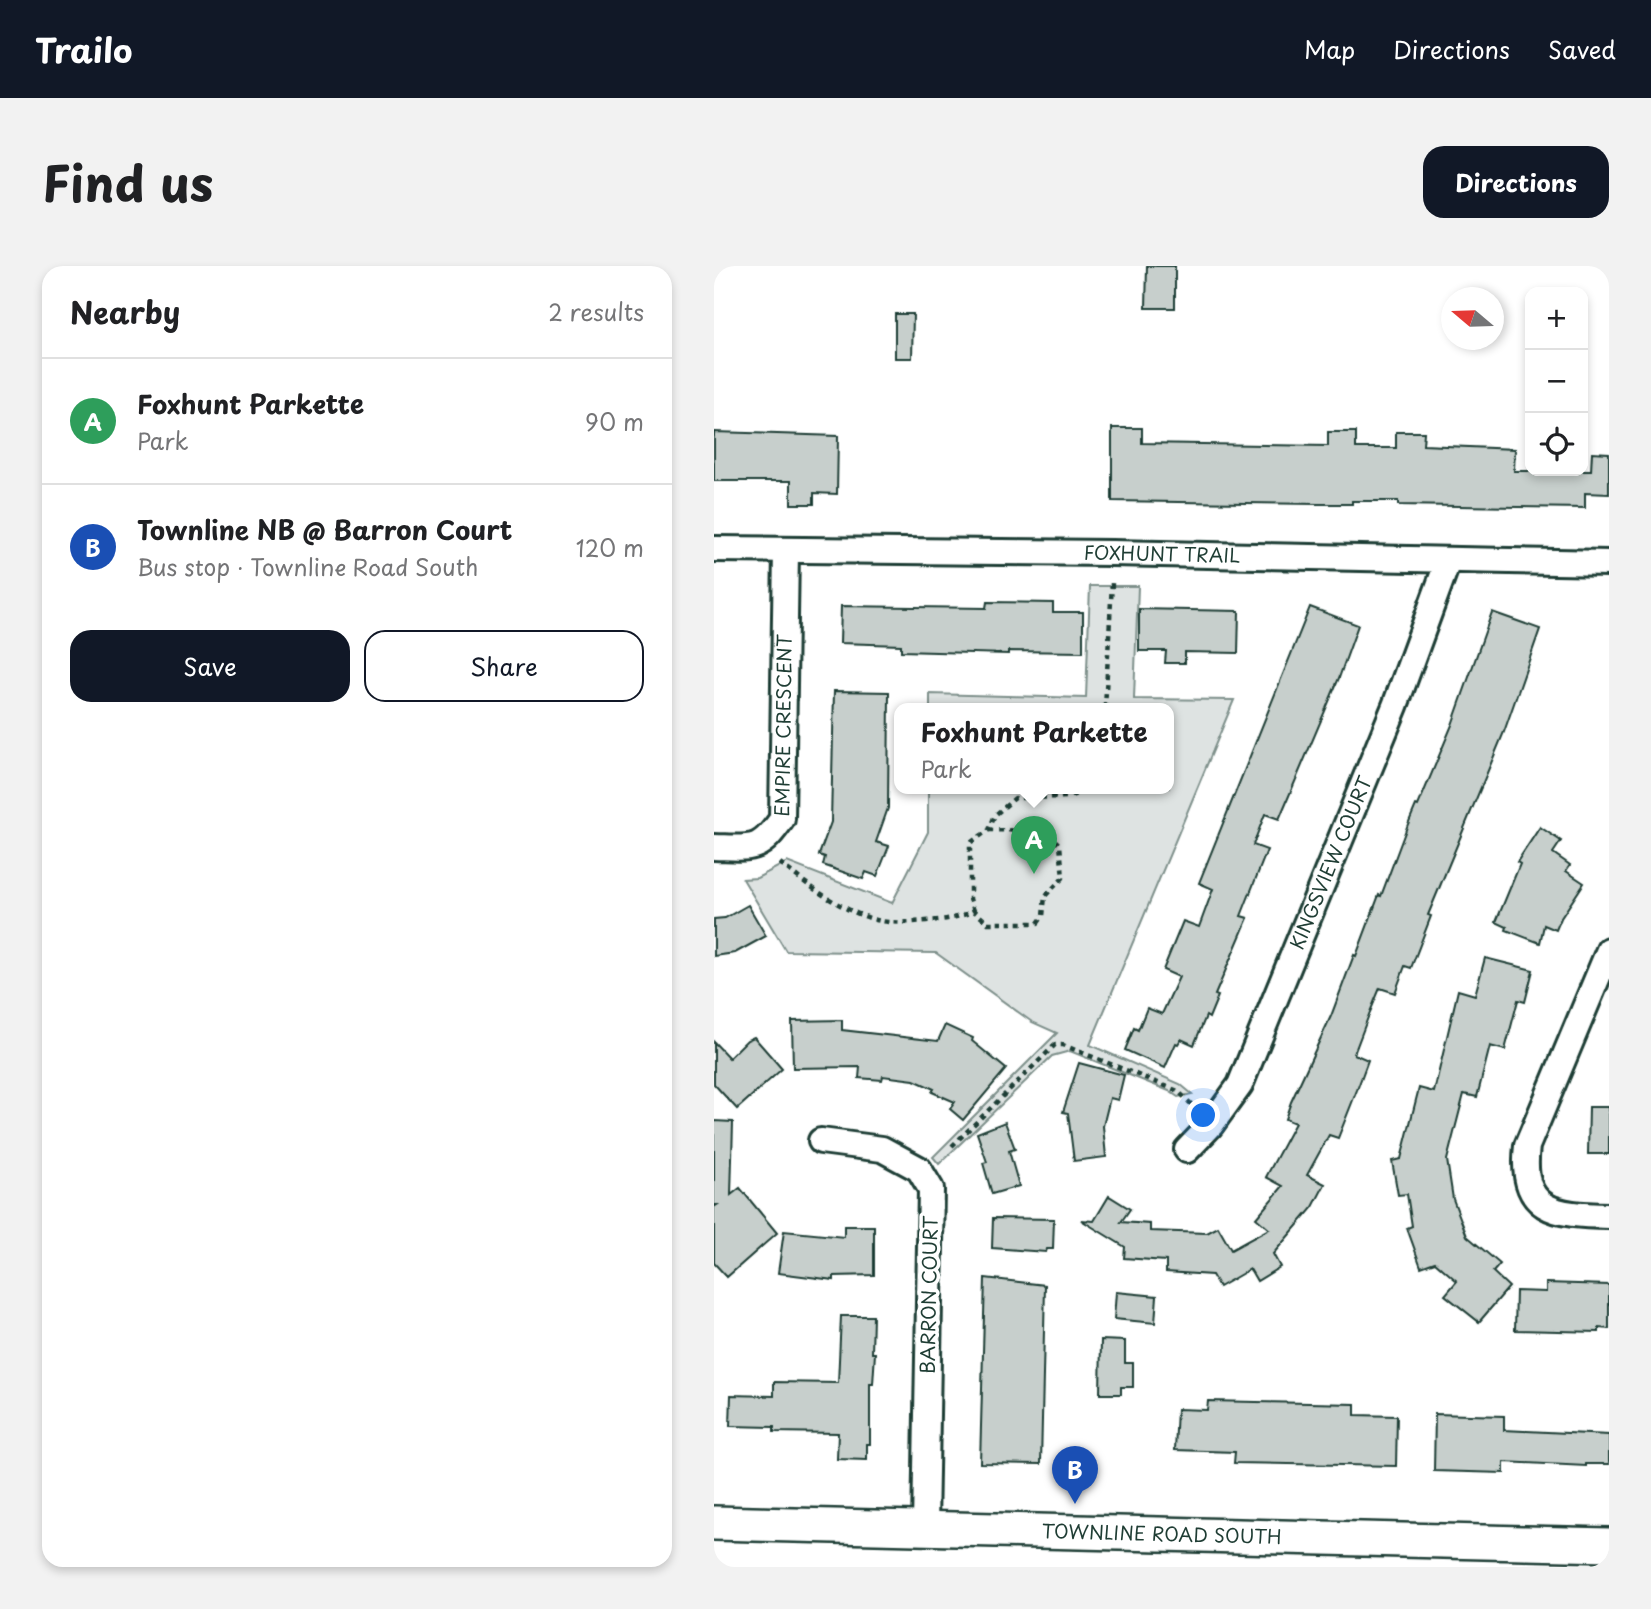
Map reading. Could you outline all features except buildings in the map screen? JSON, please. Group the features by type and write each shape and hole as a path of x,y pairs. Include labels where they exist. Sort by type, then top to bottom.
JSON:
{"main road":[{"name":"TOWNLINE ROAD SOUTH","path":"714,1523 1609,1545"}],"street":[{"name":"FOXHUNT TRAIL","path":"714,549 1112,553 1609,563"},
{"name":"EMPIRE CRESCENT","path":"714,847 755,847 767,839 782,818 786,550"},
{"name":"KINGSVIEW COURT","path":"1187,1150 1212,1125 1240,1085 1395,706 1448,561"},
{"path":"1609,950 1527,1146 1525,1164 1526,1178 1535,1198 1553,1211 1573,1215 1609,1216"},
{"name":"BARRON COURT","path":"821,1141 881,1149 919,1169 931,1189 925,1527"}],"path":[{"path":"1105,703 1112,583"},
{"path":"1013,794 1015,798"},
{"path":"989,830 1045,831 1060,845 1063,878 1045,896 1043,916 1038,923 988,923 974,911 970,899 970,843 989,830 995,815 1015,798 1068,797 1076,794"},
{"path":"780,863 801,881 832,900 865,916 887,922 959,918 974,911"},
{"path":"952,1146 1055,1045 1063,1045 1178,1091 1212,1125"}],"shaded area":[{"path":"1090,586 1138,586 1134,699 1234,700 1090,1045 1180,1084 1192,1094 1178,1097 1070,1051 1052,1056 939,1164 933,1157 1057,1033 1032,1022 936,953 786,951 743,879 757,878 787,862 892,903 928,832 928,794 1174,794 1174,703 930,703 930,694 1086,698"}],"place":[{"name":"Foxhunt Parkette","path":"1034,874"},
{"name":"Townline NB @ Barron Court","path":"1075,1504"}]}
